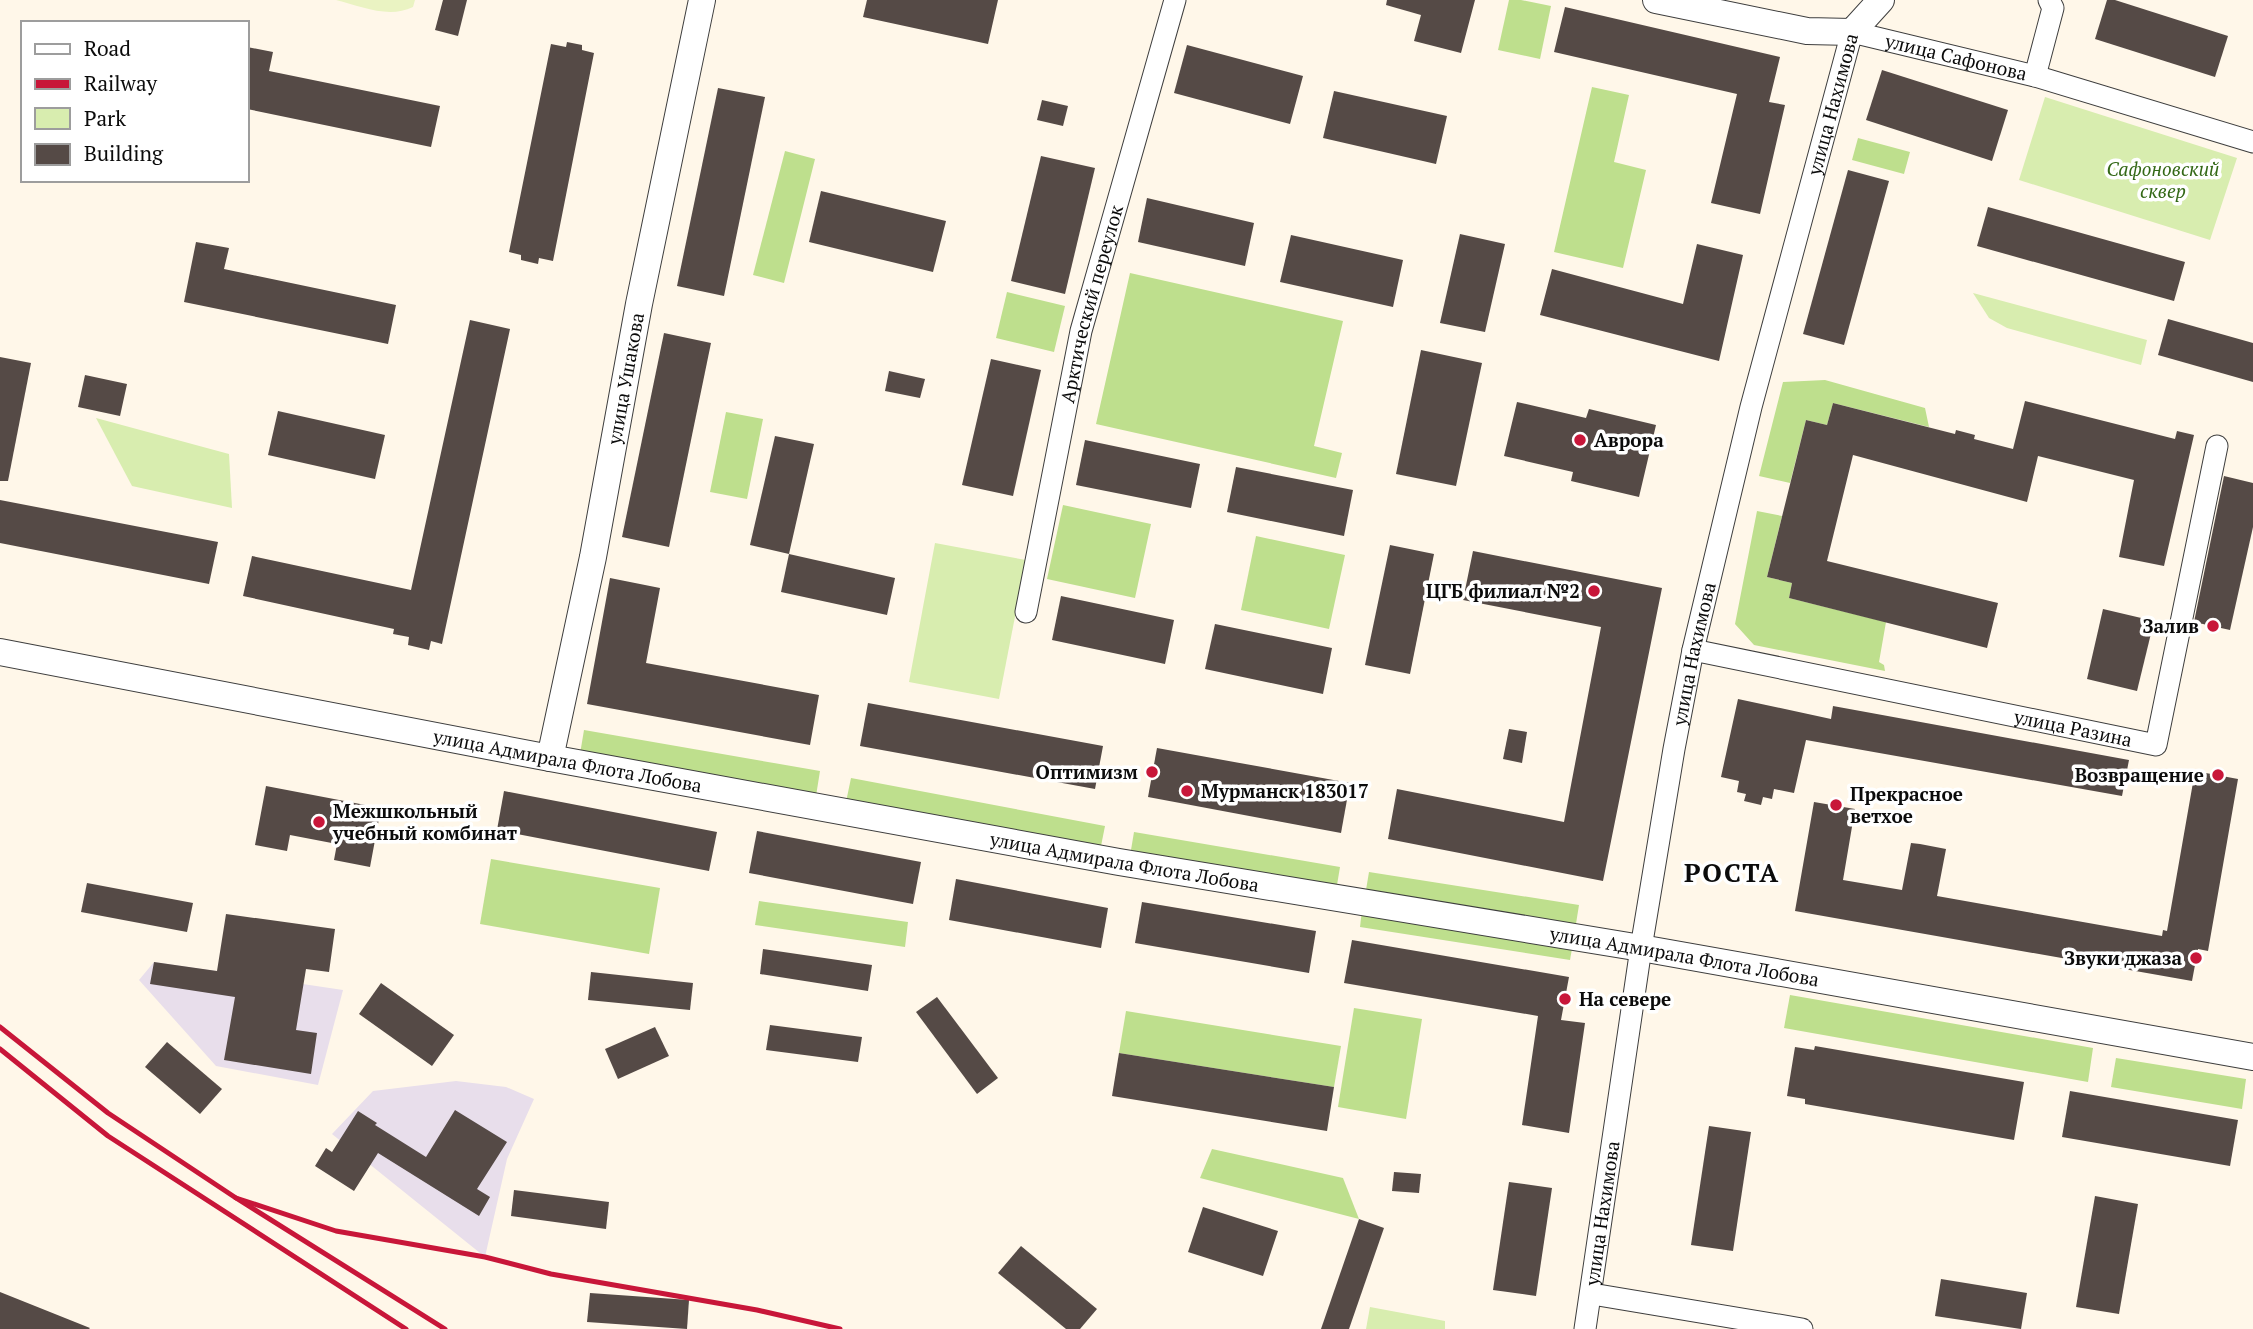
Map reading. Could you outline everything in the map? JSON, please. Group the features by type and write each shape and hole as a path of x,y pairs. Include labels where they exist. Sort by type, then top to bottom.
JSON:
{"street":[{"name":"улица Ушакова","path":"550,758 591,570 639,304 702,0"},
{"name":"Арктический переулок","path":"1026,612 1082,331 1175,0"},
{"name":"улица Сафонова","path":"1656,0 1807,31 1852,32 2035,76 2253,142"},
{"name":"улица Нахимова","path":"1585,1329 1641,948 1693,650 1751,407 1852,32 1881,0"},
{"path":"2035,76 2053,8 2049,0"},
{"name":"улица Разина","path":"1693,650 2156,745 2217,446"},
{"name":"улица Адмирала Флота Лобова","path":"0,652 550,758 1119,862 1641,948 2253,1057"},
{"path":"1592,1294 1802,1329"}],"shaded area":[{"path":"154,962 343,990 318,1085 216,1066 139,980"},
{"path":"456,1081 506,1087 534,1099 507,1159 485,1257 332,1134 373,1091"}],"green space":[{"path":"336,0 415,0 413,7 384,12"},
{"path":"1509,0 1551,6 1540,59 1498,50"},
{"path":"1592,87 1629,95 1614,162 1646,170 1623,268 1554,252"},
{"name":"Сафоновский сквер","path":"2045,97 2237,158 2210,240 2019,180"},
{"path":"1858,138 1910,152 1904,174 1852,160"},
{"path":"785,151 815,159 784,283 753,275"},
{"path":"1130,273 1343,321 1314,446 1342,453 1336,478 1096,424"},
{"path":"1007,292 1065,306 1054,352 996,338"},
{"path":"1973,293 2147,340 2141,365 2007,328 1989,318"},
{"path":"1825,380 1925,408 1929,427 1833,403 1827,425 1806,420 1790,483 1759,476 1783,382"},
{"path":"726,412 763,419 747,499 710,492"},
{"path":"96,418 229,454 232,508 132,486"},
{"path":"1063,505 1151,524 1135,598 1047,579"},
{"path":"1757,511 1782,516 1767,577 1792,583 1789,598 1886,622 1879,662 1884,665 1885,671 1754,645 1735,624"},
{"path":"1256,536 1345,555 1329,629 1241,610"},
{"path":"935,543 1026,560 999,699 909,682"},
{"path":"584,730 820,771 816,796 580,754"},
{"path":"851,778 1105,826 1100,851 846,802"},
{"path":"1134,832 1340,867 1336,891 1130,856"},
{"path":"491,859 660,888 649,954 480,924"},
{"path":"1369,872 1579,905 1575,930 1365,896"},
{"path":"759,901 908,922 905,947 755,925"},
{"path":"1362,910 1573,943 1570,960 1360,927"},
{"path":"1790,995 2093,1048 2088,1082 1784,1028"},
{"path":"1354,1008 1422,1019 1406,1119 1338,1107"},
{"path":"1126,1011 1341,1046 1334,1087 1119,1053"},
{"path":"2116,1058 2246,1079 2242,1109 2111,1087"},
{"path":"1212,1149 1343,1178 1359,1219 1200,1178"},
{"path":"1370,1307 1445,1321 1445,1329 1366,1329"}],"building":[{"path":"443,0 467,0 458,36 435,30"},
{"path":"867,0 998,0 988,44 863,17"},
{"path":"1387,0 1475,0 1461,53 1414,41 1421,15 1386,5"},
{"path":"2107,0 2115,0 2228,36 2215,77 2095,39"},
{"path":"1565,7 1780,57 1769,102 1785,105 1760,214 1711,203 1737,94 1554,52"},
{"path":"567,42 582,45 582,50 594,53 553,261 539,258 538,264 521,260 521,255 509,252 551,44 566,47"},
{"path":"1187,45 1303,76 1290,124 1174,93"},
{"path":"248,47 273,52 269,71 440,106 431,147 248,109"},
{"path":"1882,70 2008,110 1992,161 1866,120"},
{"path":"718,88 765,97 724,296 677,286"},
{"path":"1334,91 1447,116 1436,164 1323,138"},
{"path":"1042,100 1068,106 1063,126 1037,120"},
{"path":"1041,156 1095,168 1065,294 1011,281"},
{"path":"1848,170 1889,181 1844,345 1803,334"},
{"path":"821,191 946,221 933,272 809,242"},
{"path":"1147,198 1254,223 1245,266 1138,242"},
{"path":"1988,207 2185,262 2174,301 1977,246"},
{"path":"1460,234 1505,244 1485,332 1440,323"},
{"path":"1291,235 1403,260 1393,307 1280,282"},
{"path":"196,242 229,248 224,269 396,305 388,344 184,302"},
{"path":"1697,244 1743,255 1719,361 1540,315 1552,269 1683,304"},
{"path":"2168,319 2253,343 2253,382 2158,355"},
{"path":"470,320 510,329 442,644 431,641 429,650 408,645 409,637 393,634 394,629 243,596 252,556 411,590"},
{"path":"664,333 711,343 669,547 622,537"},
{"path":"1421,350 1482,363 1456,486 1396,474"},
{"path":"0,357 31,363 8,481 0,481"},
{"path":"991,359 1041,370 1013,496 962,485"},
{"path":"889,371 925,379 920,398 885,391"},
{"path":"85,375 127,384 120,416 78,407"},
{"path":"2025,401 2175,439 2177,431 2194,435 2164,566 2119,557 2134,480 2038,456 2027,502 1853,455 1827,561 1998,603 1987,648 1789,598 1792,583 1767,577 1806,420 1827,425 1833,403 1955,434 1956,430 1975,435 1974,439 2013,449"},
{"name":"Аврора","path":"1517,402 1586,418 1589,409 1656,425 1639,497 1571,481 1573,472 1504,456"},
{"path":"278,411 385,435 375,479 268,455"},
{"path":"775,436 814,444 789,554 750,545"},
{"path":"1085,440 1200,464 1191,508 1076,485"},
{"path":"1236,467 1353,490 1344,536 1227,512"},
{"path":"2224,476 2253,483 2253,527 2230,630 2194,622"},
{"path":"0,500 218,542 209,584 0,543"},
{"path":"1390,545 1434,554 1410,674 1365,665"},
{"path":"1473,551 1662,588 1603,881 1388,839 1397,789 1564,822 1601,627 1463,600"},
{"path":"789,554 895,578 887,615 781,592"},
{"path":"610,578 660,588 646,663 819,695 810,745 587,704"},
{"path":"1061,596 1174,620 1165,664 1052,640"},
{"path":"2103,609 2154,621 2137,691 2087,679"},
{"path":"1215,624 1332,648 1323,694 1205,669"},
{"path":"1738,699 1831,719 1833,706 2129,760 2122,796 1806,740 1794,793 1774,789 1772,799 1763,797 1761,805 1744,801 1746,794 1737,792 1739,781 1721,777"},
{"path":"868,703 1103,746 1095,789 860,746"},
{"path":"1509,729 1527,732 1522,763 1503,759"},
{"path":"1157,748 1350,783 1341,833 1148,797"},
{"path":"2195,771 2238,779 2208,951 2198,949 2192,981 1795,911 1814,802 1855,809 1843,880 1902,890 1911,843 1920,844 1946,849 1937,896 2162,936 2163,930 2167,931"},
{"name":"Межшкольный учебный комбинат","path":"266,786 381,808 370,867 334,860 337,844 290,835 287,851 255,845"},
{"path":"504,791 717,832 709,871 497,830"},
{"path":"757,831 921,862 913,904 749,873"},
{"path":"956,879 1108,908 1101,948 949,920"},
{"path":"87,883 193,903 187,932 81,912"},
{"path":"1142,902 1316,931 1309,973 1135,943"},
{"path":"226,914 335,929 329,972 306,969 296,1030 317,1033 311,1074 224,1060 235,997 150,984 154,962 217,971"},
{"path":"1352,940 1569,977 1561,1020 1585,1023 1569,1133 1522,1125 1538,1016 1344,983"},
{"path":"763,949 872,965 868,991 760,974"},
{"path":"591,972 693,983 690,1010 588,1000"},
{"path":"381,983 454,1035 432,1066 359,1014"},
{"path":"937,997 998,1078 977,1094 916,1012"},
{"path":"770,1025 862,1037 858,1062 766,1050"},
{"path":"655,1027 669,1056 618,1079 605,1049"},
{"path":"167,1042 222,1089 200,1114 145,1067"},
{"path":"1815,1046 2024,1082 2014,1140 1805,1104 1805,1099 1787,1096 1795,1047 1814,1050"},
{"path":"1119,1053 1334,1087 1327,1131 1112,1096"},
{"path":"2070,1091 2238,1120 2230,1166 2062,1137"},
{"path":"455,1110 507,1142 477,1189 490,1197 479,1216 378,1153 354,1191 315,1166 326,1148 332,1152 358,1111 426,1157"},
{"path":"1709,1126 1751,1132 1733,1251 1691,1245"},
{"path":"1394,1172 1421,1174 1419,1193 1392,1191"},
{"path":"1509,1182 1552,1188 1536,1296 1493,1290"},
{"path":"514,1190 609,1202 606,1229 511,1216"},
{"path":"2095,1196 2138,1204 2119,1314 2076,1307"},
{"path":"1203,1207 1278,1231 1263,1276 1188,1252"},
{"path":"1359,1219 1384,1228 1349,1329 1321,1329"},
{"path":"1021,1246 1097,1309 1080,1329 1066,1329 998,1273"},
{"path":"1941,1279 2027,1293 2021,1329 1935,1316"},
{"path":"0,1292 90,1328 0,1329"},
{"path":"590,1293 689,1300 687,1329 587,1322"}],"railway":[{"path":"0,1027 108,1113 236,1198 445,1329"},
{"path":"0,1049 108,1136 406,1329"},
{"path":"236,1198 336,1231 485,1257 551,1274 757,1310 840,1329"}],"place":[{"name":"Аврора","path":"1580,440"},
{"name":"ЦГБ филиал №2","path":"1594,591"},
{"name":"Залив","path":"2213,626"},
{"name":"Оптимизм","path":"1152,772"},
{"name":"Возвращение","path":"2218,775"},
{"name":"Мурманск 183017","path":"1187,791"},
{"name":"Прекрасное ветхое","path":"1836,805"},
{"name":"Межшкольный учебный комбинат","path":"319,822"},
{"name":"Звуки джаза","path":"2196,958"},
{"name":"На севере","path":"1565,999"}],"district":[{"name":"РОСТА","path":"1732,873"}]}
